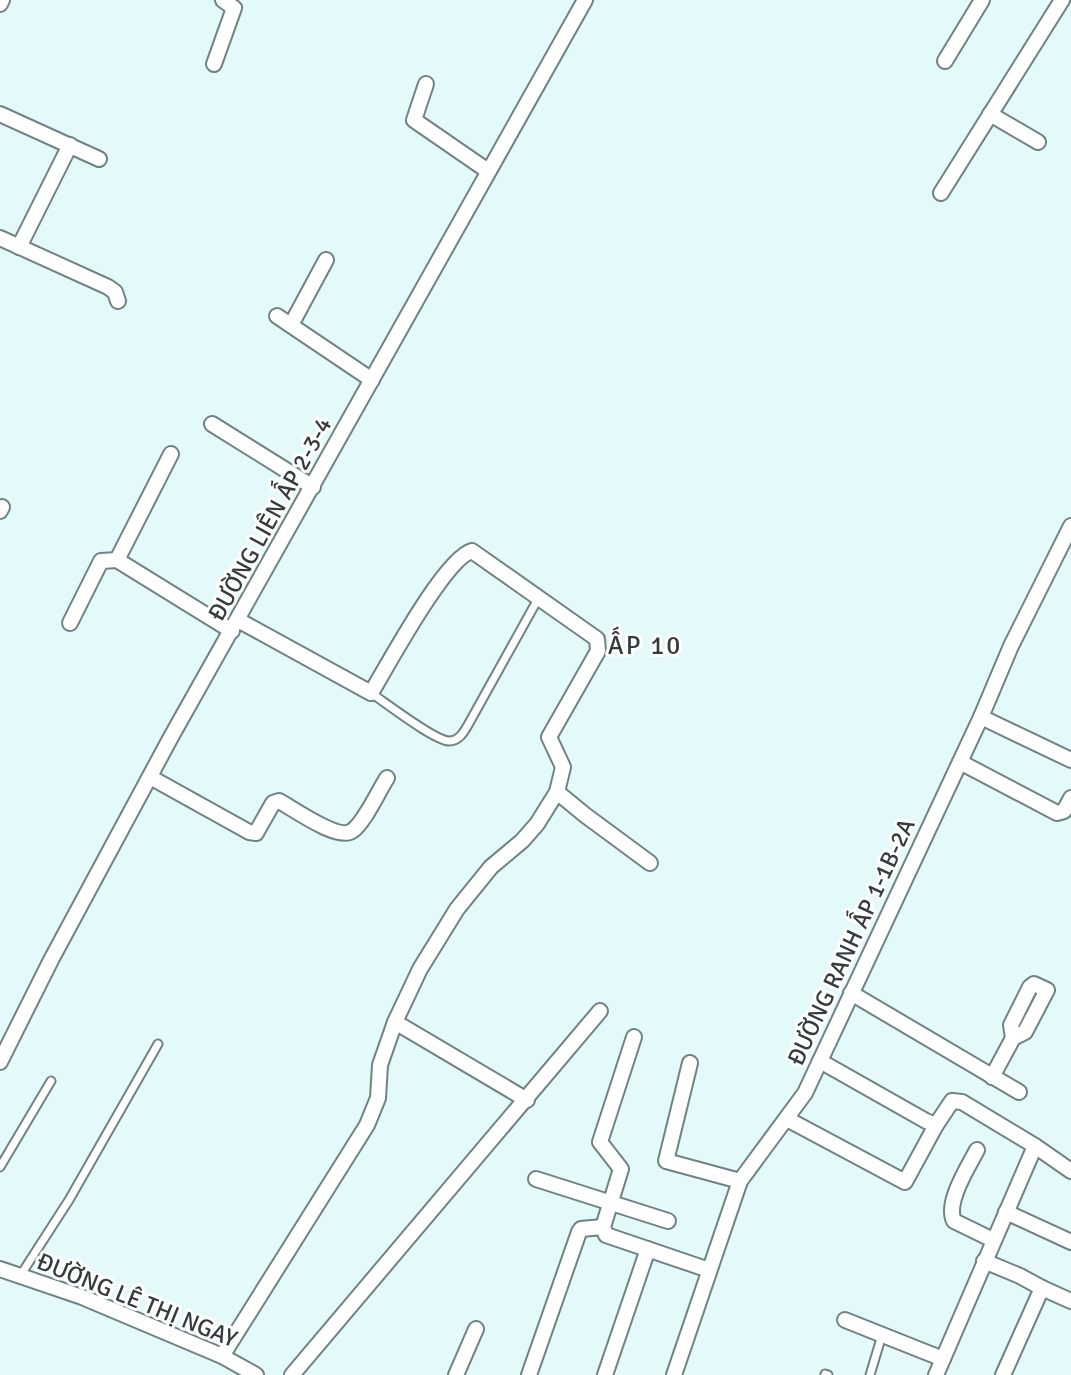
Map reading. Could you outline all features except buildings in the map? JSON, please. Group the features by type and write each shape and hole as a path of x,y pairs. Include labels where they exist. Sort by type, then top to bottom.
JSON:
{"street":[{"name":"ĐƯỜNG LIÊN ẤP 2-3-4","path":"0,1062 150,777 585,0"},
{"path":"945,61 982,0"},
{"path":"941,193 1062,0"},
{"path":"214,64 234,8 226,1"},
{"path":"426,84 414,120 488,171"},
{"path":"0,114 99,159"},
{"path":"990,114 1038,142"},
{"path":"19,247 70,145"},
{"path":"0,238 108,287 115,292 118,301"},
{"path":"291,325 326,260"},
{"path":"277,316 372,380"},
{"path":"212,424 313,487"},
{"path":"117,560 171,454"},
{"name":"ĐƯỜNG RANH ẤP 1-1B-2A","path":"674,1375 740,1181 805,1093 981,717 1011,646 1067,543 1071,526"},
{"path":"70,623 101,561 117,560 235,625 371,693 440,581 463,553 472,551 597,639 598,651 549,737 563,767 557,792 529,832 491,867 457,909 420,969 395,1022 380,1065 378,1098 367,1125 222,1356"},
{"path":"981,717 1071,760"},
{"path":"960,762 1057,813 1064,811 1071,798"},
{"path":"150,777 249,832 256,833 273,803 279,801 331,830 346,834 355,829 387,778"},
{"path":"557,792 650,863"},
{"path":"851,993 1019,1092"},
{"path":"292,1375 600,1011"},
{"path":"395,1022 527,1100"},
{"path":"634,1037 600,1142 621,1169 603,1227 606,1235 709,1270"},
{"path":"992,1077 1013,1038"},
{"path":"820,1061 936,1125"},
{"path":"690,1063 666,1161 740,1181"},
{"path":"787,1119 905,1182 952,1101 962,1102 1071,1171"},
{"path":"936,1375 1035,1146"},
{"path":"977,1150 951,1204 950,1214 954,1221 993,1240"},
{"path":"536,1179 668,1221"},
{"path":"1006,1212 1071,1242"},
{"path":"529,1375 579,1232 581,1229 603,1227"},
{"path":"605,1375 648,1249"},
{"path":"984,1261 1071,1301"},
{"name":"ĐƯỜNG LÊ THỊ NGAY","path":"0,1269 82,1297 222,1356 256,1375"},
{"path":"1003,1375 1042,1288"},
{"path":"845,1320 943,1359"},
{"path":"456,1375 476,1329"}],"lane":[{"path":"371,693 428,733 447,741 457,739 468,725 538,599"},
{"path":"20,1276 69,1200 158,1044"},
{"path":"0,1167 51,1081"},
{"path":"870,1375 882,1335"}],"district":[{"name":"ẤP 10","path":"645,646"}]}
